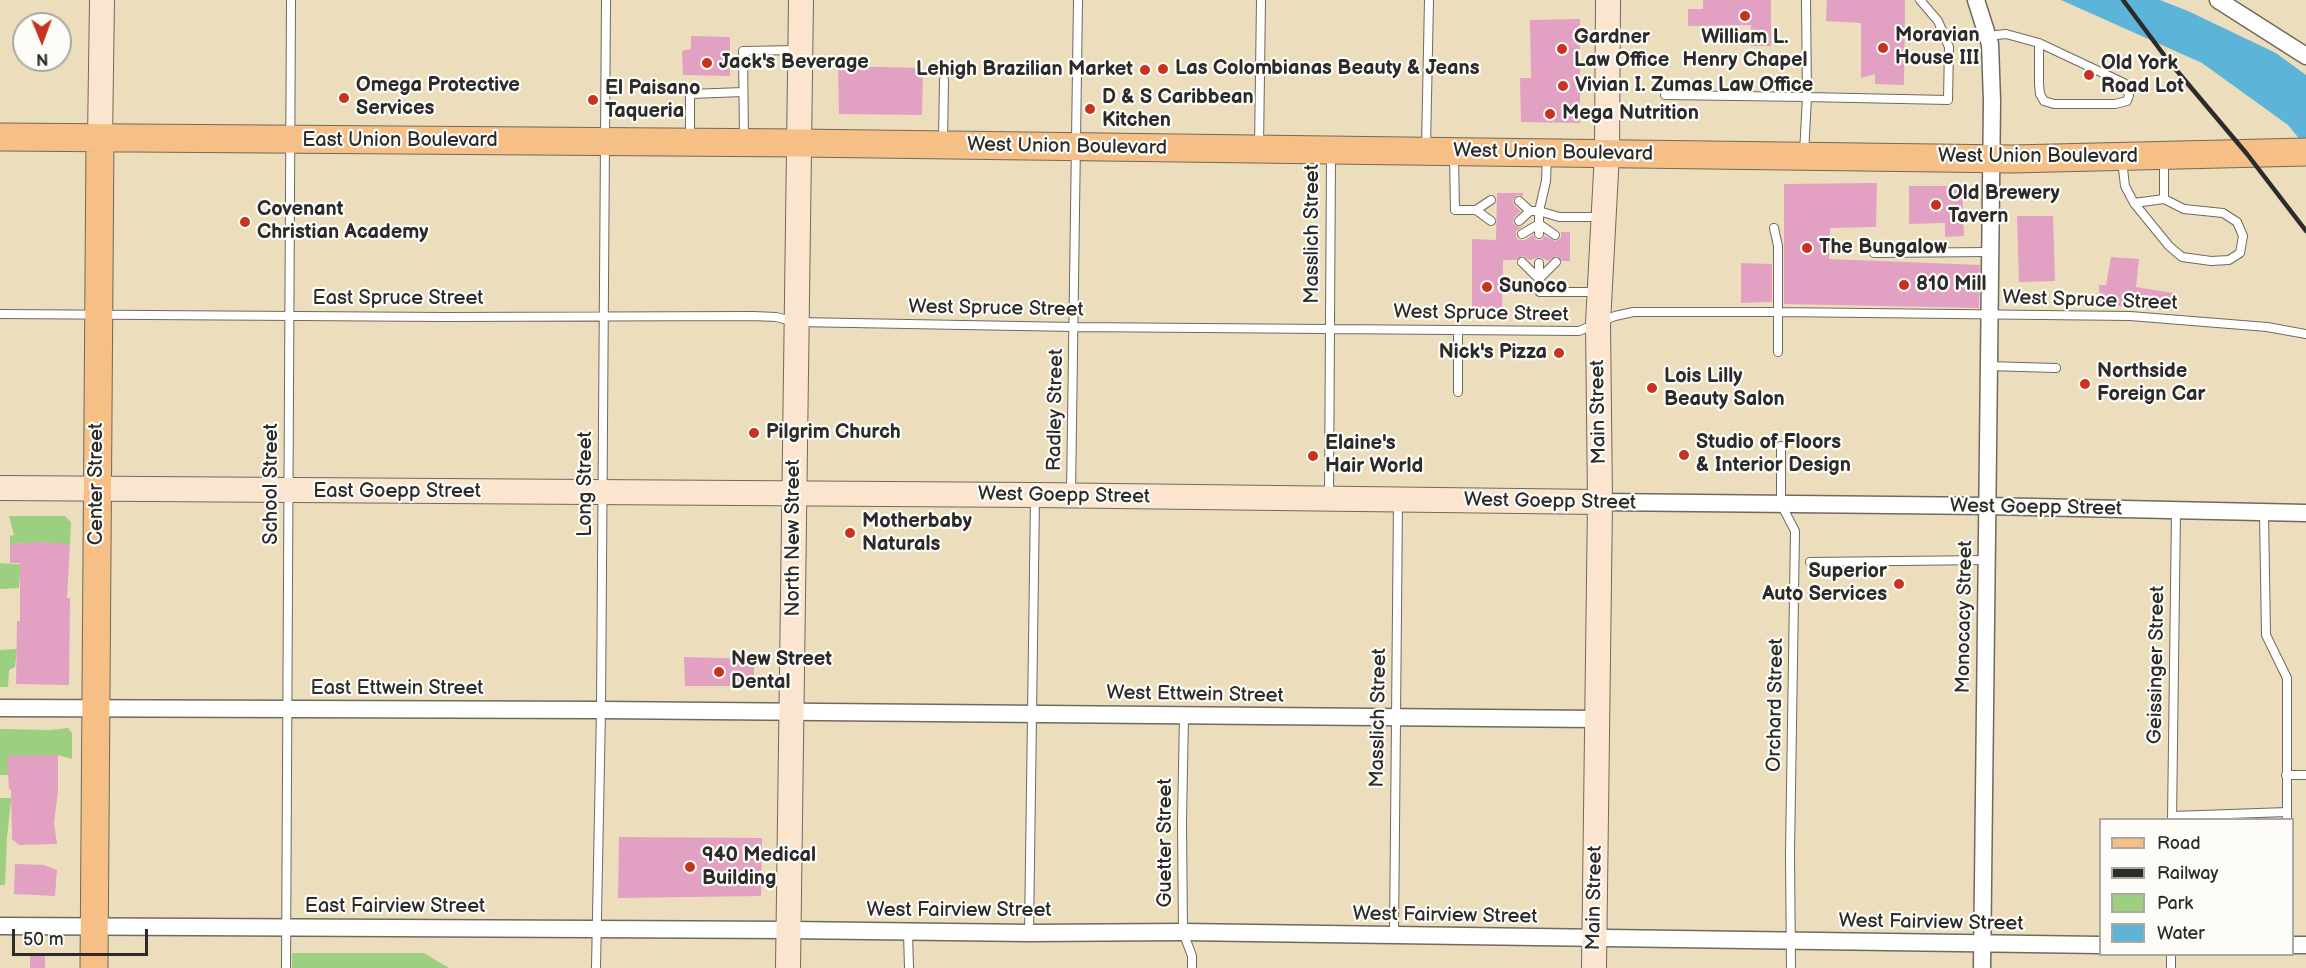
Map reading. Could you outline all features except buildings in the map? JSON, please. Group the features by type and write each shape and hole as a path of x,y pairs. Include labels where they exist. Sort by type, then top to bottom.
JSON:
{"main road":[{"name":"East Union Boulevard","path":"0,137 799,143"},
{"name":"Center Street","path":"94,968 100,138"},
{"name":"West Union Boulevard","path":"799,143 1990,158 2303,152"}],"street":[{"name":"Center Street","path":"100,138 102,0"},
{"name":"North New Street","path":"788,968 801,0"},
{"name":"Main Street","path":"1594,968 1600,502 1598,323 1607,153 1608,0"},
{"name":"Monocacy Street","path":"1976,0 1988,36 1992,101 1982,968"},
{"path":"2218,0 2306,56"},
{"name":"East Goepp Street","path":"0,488 794,494"},
{"name":"West Goepp Street","path":"794,494 1987,506 2306,513"},
{"name":"East Ettwein Street","path":"0,708 793,712"},
{"name":"West Ettwein Street","path":"793,712 1596,719"},
{"name":"East Fairview Street","path":"0,926 789,930"},
{"name":"West Fairview Street","path":"789,930 1182,932 2099,945"}],"lane":[{"name":"School Street","path":"286,968 291,0"},
{"name":"Long Street","path":"596,968 601,710 606,0"},
{"name":"Radley Street","path":"1071,496 1078,0"},
{"path":"1259,149 1261,0"},
{"path":"1426,151 1429,0"},
{"path":"1804,156 1807,97 1806,0"},
{"path":"1665,95 1948,100 1949,47 1938,21 1920,0"},
{"path":"1988,36 2006,34 2039,43 2124,83 2129,95 2127,101 2115,104 2054,104 2044,101 2040,94 2039,84 2039,43"},
{"path":"744,143 743,51 800,50"},
{"path":"943,145 944,80"},
{"path":"690,142 690,94 743,92"},
{"name":"Masslich Street","path":"1329,500 1331,150"},
{"path":"1454,151 1455,210 1476,210 1491,200"},
{"path":"1539,234 1539,211 1546,181 1547,153"},
{"path":"2164,156 2164,199"},
{"path":"2122,157 2124,186 2134,203 2169,246 2182,257 2211,261 2229,260 2240,253 2243,236 2237,222 2223,213 2184,209 2164,199 2134,203"},
{"path":"1519,201 1530,211 1539,211 1559,217 1604,217"},
{"path":"1476,210 1491,221"},
{"path":"1519,221 1530,211"},
{"path":"1522,234 1539,224"},
{"path":"1539,224 1555,235"},
{"path":"1774,228 1778,246 1778,352"},
{"path":"1874,253 1989,252"},
{"path":"1522,262 1539,279"},
{"path":"1539,279 1556,262"},
{"path":"1539,263 1540,292 1600,292"},
{"name":"West Spruce Street","path":"796,322 1579,331 1633,312 1778,312 2130,316 2267,327 2306,334"},
{"name":"East Spruce Street","path":"0,314 776,317 796,322"},
{"path":"1458,330 1458,392"},
{"path":"1988,366 2056,368"},
{"name":"Orchard Street","path":"1781,446 1781,504 1795,531 1791,968"},
{"name":"Radley Street","path":"1029,933 1035,495"},
{"name":"Masslich Street","path":"1394,936 1398,500"},
{"name":"Geissinger Street","path":"2172,818 2176,511"},
{"path":"2172,818 2287,816 2288,678 2266,635 2264,513"},
{"path":"1810,562 1987,560"},
{"name":"Guetter Street","path":"1184,716 1182,932 1192,956 1192,968"},
{"path":"2286,775 2306,775"},
{"path":"908,932 909,968"}],"green space":[{"path":"9,516 65,516 71,522 70,544 45,542 10,544 10,536 14,535"},
{"path":"0,563 32,565 32,568 20,573 19,588 0,589"},
{"path":"17,649 15,667 9,670 8,687 0,687 0,650"},
{"path":"68,728 72,733 72,759 58,755 8,775 0,775 0,729"},
{"path":"0,798 11,798 5,885 0,885"},
{"path":"292,953 424,953 449,968 292,968"}],"water":[{"path":"2061,0 2160,0 2276,53 2306,75 2306,147 2288,125 2202,63"}],"railway":[{"path":"2123,0 2167,59 2247,154 2306,231"}],"place":[{"name":"William L. Henry Chapel","path":"1745,16"},
{"name":"Moravian House III","path":"1883,48"},
{"name":"Gardner Law Office","path":"1562,49"},
{"name":"Jack's Beverage","path":"707,63"},
{"name":"Las Colombianas Beauty & Jeans","path":"1163,69"},
{"name":"Lehigh Brazilian Market","path":"1145,70"},
{"name":"Old York Road Lot","path":"2089,75"},
{"name":"Vivian I. Zumas Law Office","path":"1563,86"},
{"name":"Omega Protective Services","path":"344,98"},
{"name":"El Paisano Taqueria","path":"593,100"},
{"name":"D & S Caribbean Kitchen","path":"1090,109"},
{"name":"Mega Nutrition","path":"1550,114"},
{"name":"Old Brewery Tavern","path":"1936,205"},
{"name":"Covenant Christian Academy","path":"245,222"},
{"name":"The Bungalow","path":"1807,248"},
{"name":"810 Mill","path":"1904,285"},
{"name":"Sunoco","path":"1487,287"},
{"name":"Nick's Pizza","path":"1559,353"},
{"name":"Northside Foreign Car","path":"2085,384"},
{"name":"Lois Lilly Beauty Salon","path":"1652,388"},
{"name":"Pilgrim Church","path":"754,433"},
{"name":"Studio of Floors & Interior Design","path":"1684,455"},
{"name":"Elaine's Hair World","path":"1313,456"},
{"name":"Motherbaby Naturals","path":"850,533"},
{"name":"Superior Auto Services","path":"1899,584"},
{"name":"New Street Dental","path":"719,672"},
{"name":"940 Medical Building","path":"690,867"}]}
